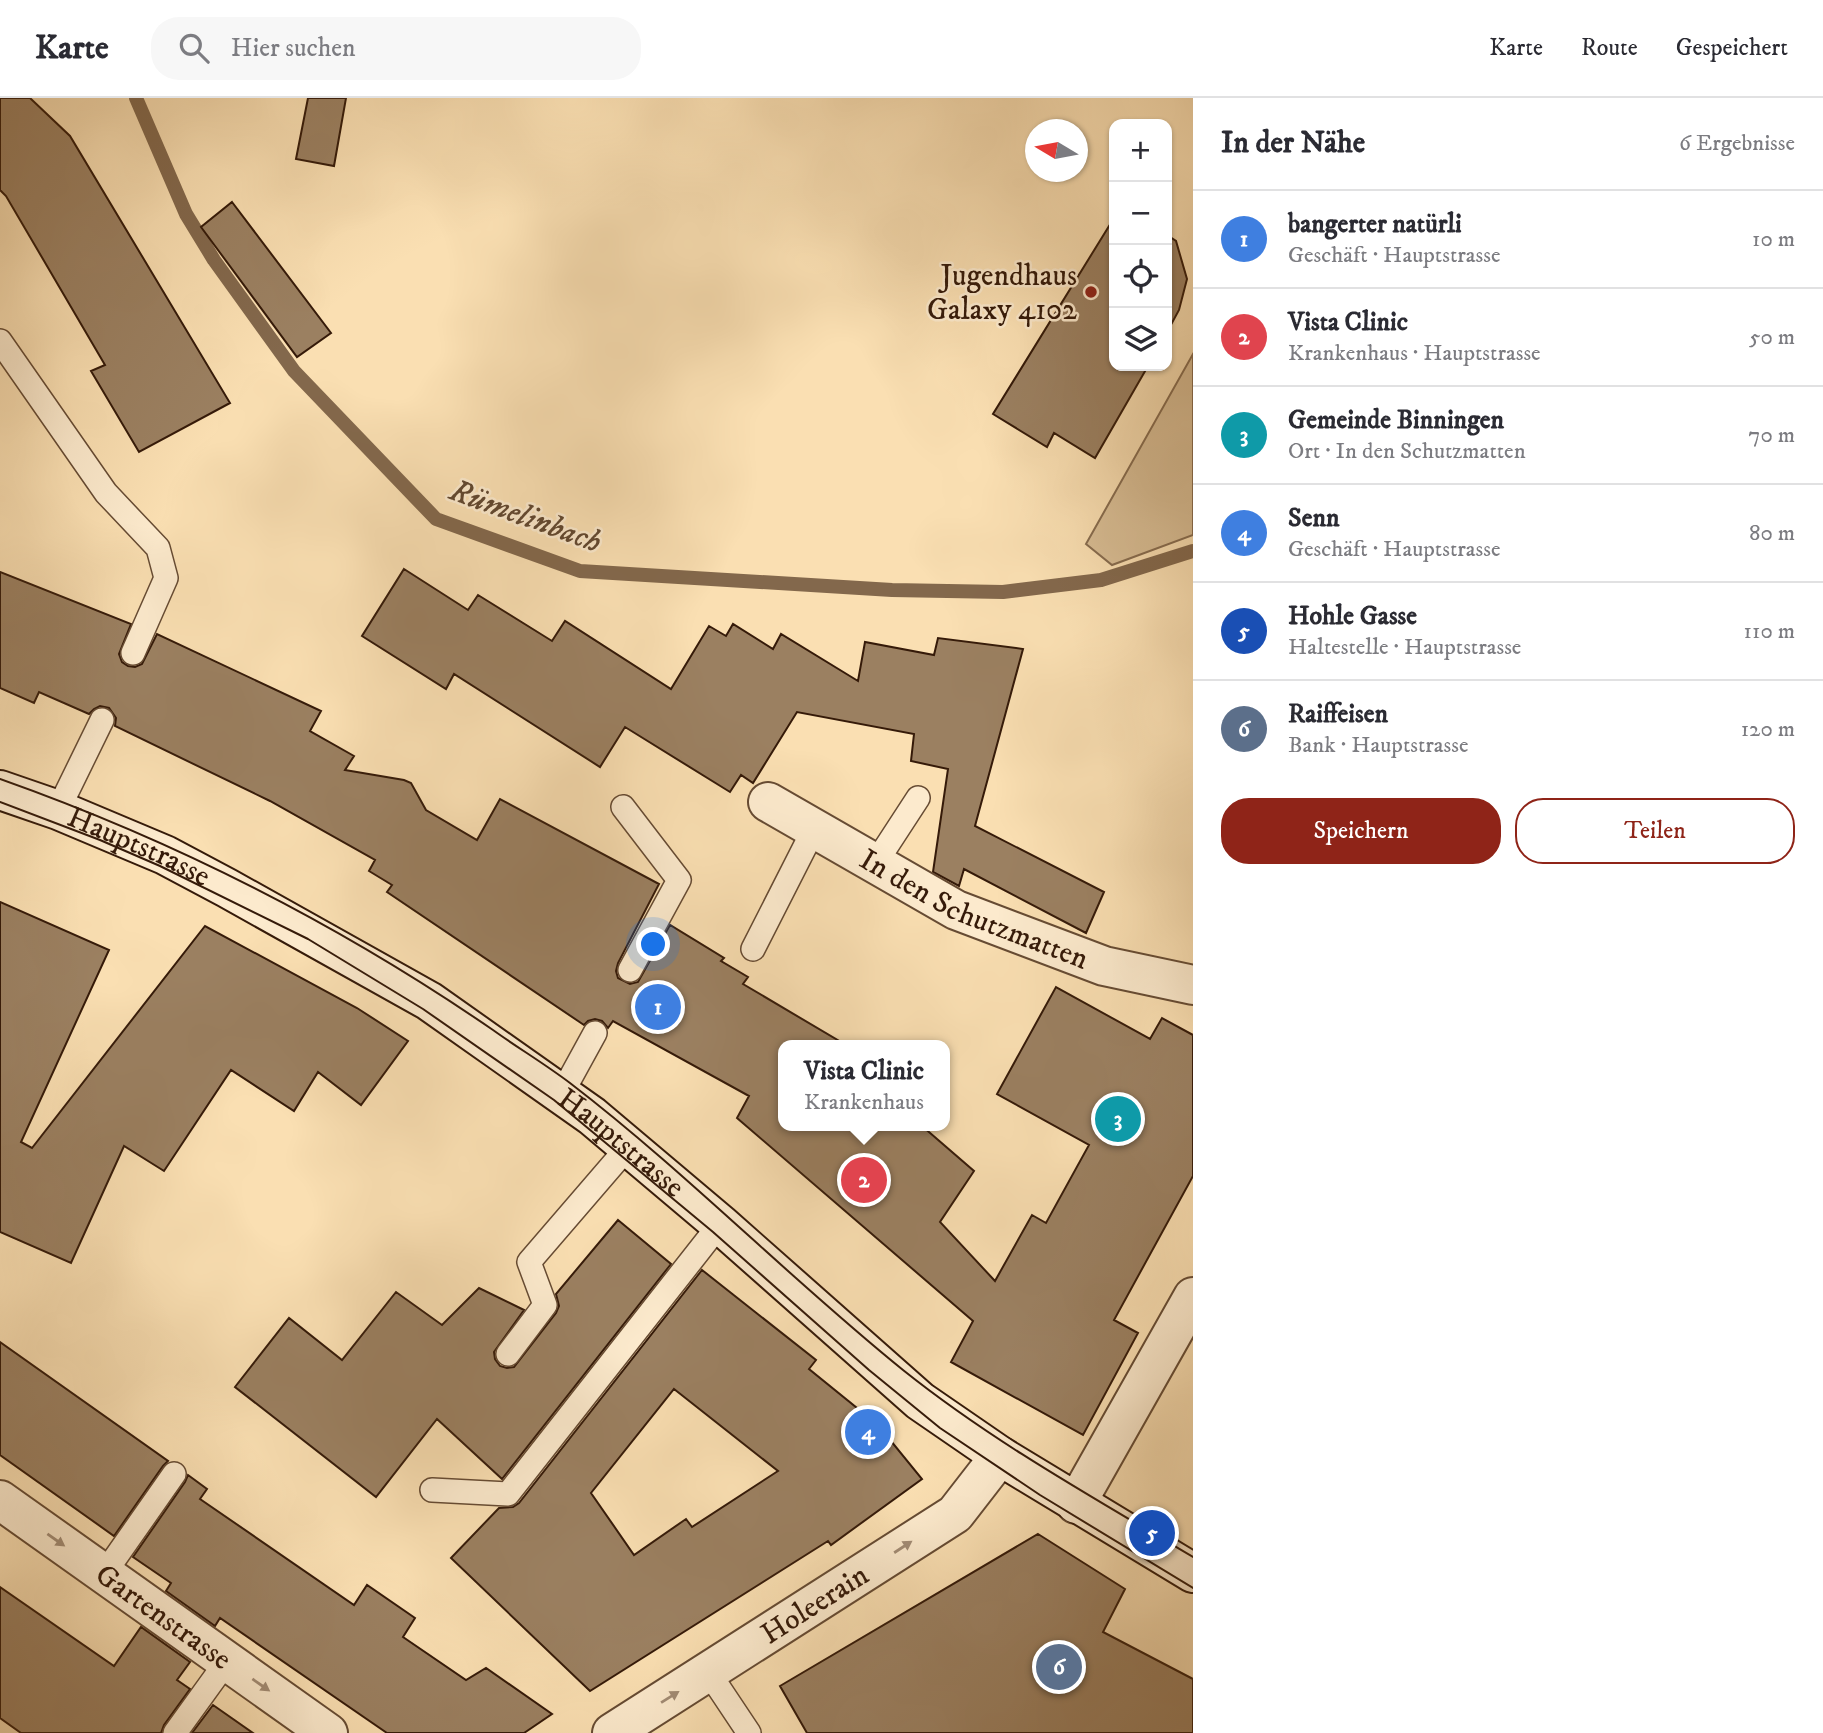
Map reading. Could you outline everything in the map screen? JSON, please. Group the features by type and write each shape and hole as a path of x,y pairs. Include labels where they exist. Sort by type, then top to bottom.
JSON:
{"street":[{"name":"Hauptstrasse","path":"0,790 58,810 164,855 429,1001 592,1116 720,1224 920,1401 1076,1504 1193,1573"},
{"name":"In den Schutzmatten","path":"768,803 956,910 1104,966 1193,985"},
{"path":"1076,1504 1193,1297"},
{"name":"Holeerain","path":"612,1733 955,1514 1000,1456"},
{"name":"Gartenstrasse","path":"0,1500 328,1733"}],"lane":[{"path":"0,341 106,494 158,548 166,578 133,653"},
{"path":"58,810 102,720"},
{"path":"875,864 918,798"},
{"path":"623,807 679,880 630,970"},
{"path":"753,949 814,829"},
{"path":"561,1095 594,1033"},
{"path":"508,1354 545,1305 529,1262 628,1147"},
{"path":"432,1490 508,1494 720,1224"},
{"path":"104,1574 174,1474"},
{"path":"175,1733 227,1661"},
{"path":"709,1673 749,1733"}],"shaded area":[{"path":"1193,354 1193,535 1112,565 1086,544"}],"building":[{"path":"0,98 30,98 70,136 230,403 139,452 91,371 105,365 0,190"},
{"path":"308,98 346,98 334,166 296,159"},
{"path":"232,202 331,333 297,357 201,227"},
{"name":"Jugendhaus Galaxy 4102","path":"1109,226 1109,371 1145,371 1095,458 1054,433 1047,447 993,414"},
{"path":"1172,238 1176,241 1187,279 1179,310 1172,323"},
{"path":"404,569 468,610 478,595 552,641 565,621 671,689 709,626 726,636 733,624 773,649 781,634 858,681 865,642 934,655 938,638 1023,649 975,826 1104,892 1086,933 964,869 959,886 933,872 948,769 911,761 914,734 797,712 753,783 741,775 730,792 625,727 600,767 454,674 446,689 362,636"},
{"path":"0,572 131,624 119,654 122,662 128,666 142,664 157,634 321,711 310,731 354,756 345,770 411,783 426,810 477,840 500,799 659,884 618,963 618,978 630,984 638,982 670,925 724,958 721,961 748,977 743,984 838,1040 778,1040 778,1131 928,1131 974,1171 940,1222 995,1281 1032,1215 1046,1223 1089,1145 997,1094 1056,987 1150,1039 1162,1018 1193,1035 1193,1176 1114,1320 1138,1333 1083,1435 951,1362 973,1321 737,1118 749,1096 613,1021 608,1028 602,1021 595,1019 584,1025 387,892 392,885 369,871 375,860 270,801 115,726 116,718 109,708 100,706 89,714 39,692 34,703 0,688"},
{"path":"0,902 109,950 21,1142 32,1148 205,926 357,1008 408,1041 361,1105 318,1072 294,1111 231,1070 164,1171 124,1146 71,1263 0,1232"},
{"path":"618,1220 671,1264 502,1479 437,1419 376,1497 235,1387 289,1318 342,1360 396,1292 442,1325 479,1288 524,1310 494,1352 500,1366 514,1367 556,1313 559,1306 556,1294"},
{"path":"702,1270 816,1360 809,1369 878,1425 922,1479 831,1545 828,1541 590,1691 451,1558 499,1508 513,1507 519,1503","holes":["674,1389 778,1471 692,1527 686,1519 634,1555 591,1493"]},
{"path":"0,1342 168,1461 114,1536 0,1455"},
{"path":"188,1475 207,1489 200,1499 354,1605 367,1585 415,1618 403,1637 466,1680 486,1668 552,1714 524,1733 387,1733 220,1618 215,1626 166,1591 171,1583 133,1557"},
{"path":"1038,1534 1125,1589 1103,1632 1193,1679 1193,1733 807,1733 780,1686"},
{"path":"0,1587 114,1666 141,1627 190,1662 177,1680 190,1689 161,1733 21,1733 0,1718"},
{"path":"213,1705 253,1733 192,1733"}],"waterway":[{"name":"Rümelinbach","path":"136,98 186,214 214,260 294,371 436,519 580,571 892,590 1003,592 1101,580 1193,551"}],"tram line":[{"path":"0,779 129,830 255,888 376,955 435,992 561,1076 613,1117 819,1299 937,1396 1045,1468 1193,1557"},
{"path":"0,802 160,866 308,939 423,1009 554,1100 713,1232 869,1370 940,1428 1040,1495 1193,1588"}],"place":[{"name":"Jugendhaus Galaxy 4102","path":"1091,292"},
{"name":"bangerter natürli","path":"658,1007"},
{"name":"Gemeinde Binningen","path":"1118,1119"},
{"name":"Vista Clinic","path":"864,1180"},
{"name":"Senn","path":"868,1432"},
{"name":"Hohle Gasse","path":"1152,1533"},
{"name":"Raiffeisen","path":"1059,1667"}]}
